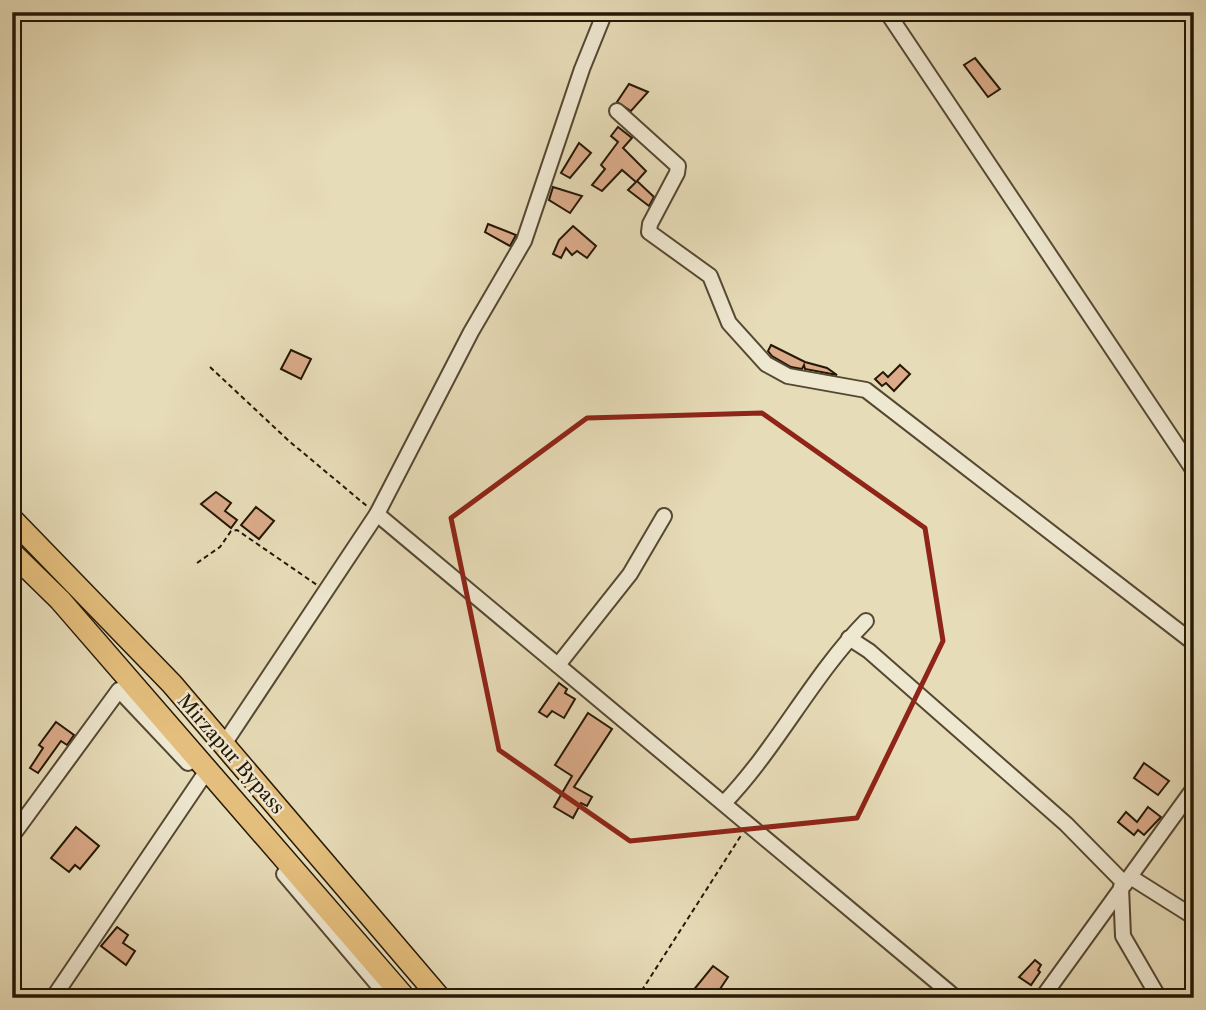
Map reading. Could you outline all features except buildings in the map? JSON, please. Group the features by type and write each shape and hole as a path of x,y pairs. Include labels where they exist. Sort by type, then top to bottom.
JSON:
{"highway":[{"name":"Mirzapur Bypass","path":"12,519 172,684 440,998"},
{"path":"12,553 61,600 405,998"}],"street":[{"path":"223,744 377,514 471,332 524,241 582,69 605,12"},
{"path":"887,12 1194,471"},
{"path":"617,111 678,166 677,173 650,224 649,232 710,276 729,323 766,364 788,376 815,379 833,386 859,387 873,395 1194,643"},
{"path":"377,514 956,998"},
{"path":"558,665 630,574 664,516"},
{"path":"724,803 790,721 849,638 866,621"},
{"path":"849,638 869,651 1066,824 1126,883 1194,917"},
{"path":"12,836 119,690 202,778 389,998"},
{"path":"53,998 202,778"},
{"path":"1042,998 1194,788"},
{"path":"1126,883 1122,936 1159,998"}],"path":[{"path":"210,367 289,441 377,514"},
{"path":"197,563 220,547 231,531 237,530 326,592"},
{"path":"638,998 748,824"}],"highlighted area":[{"path":"762,413 925,528 943,641 857,818 630,841 499,750 451,518 587,418"}]}
